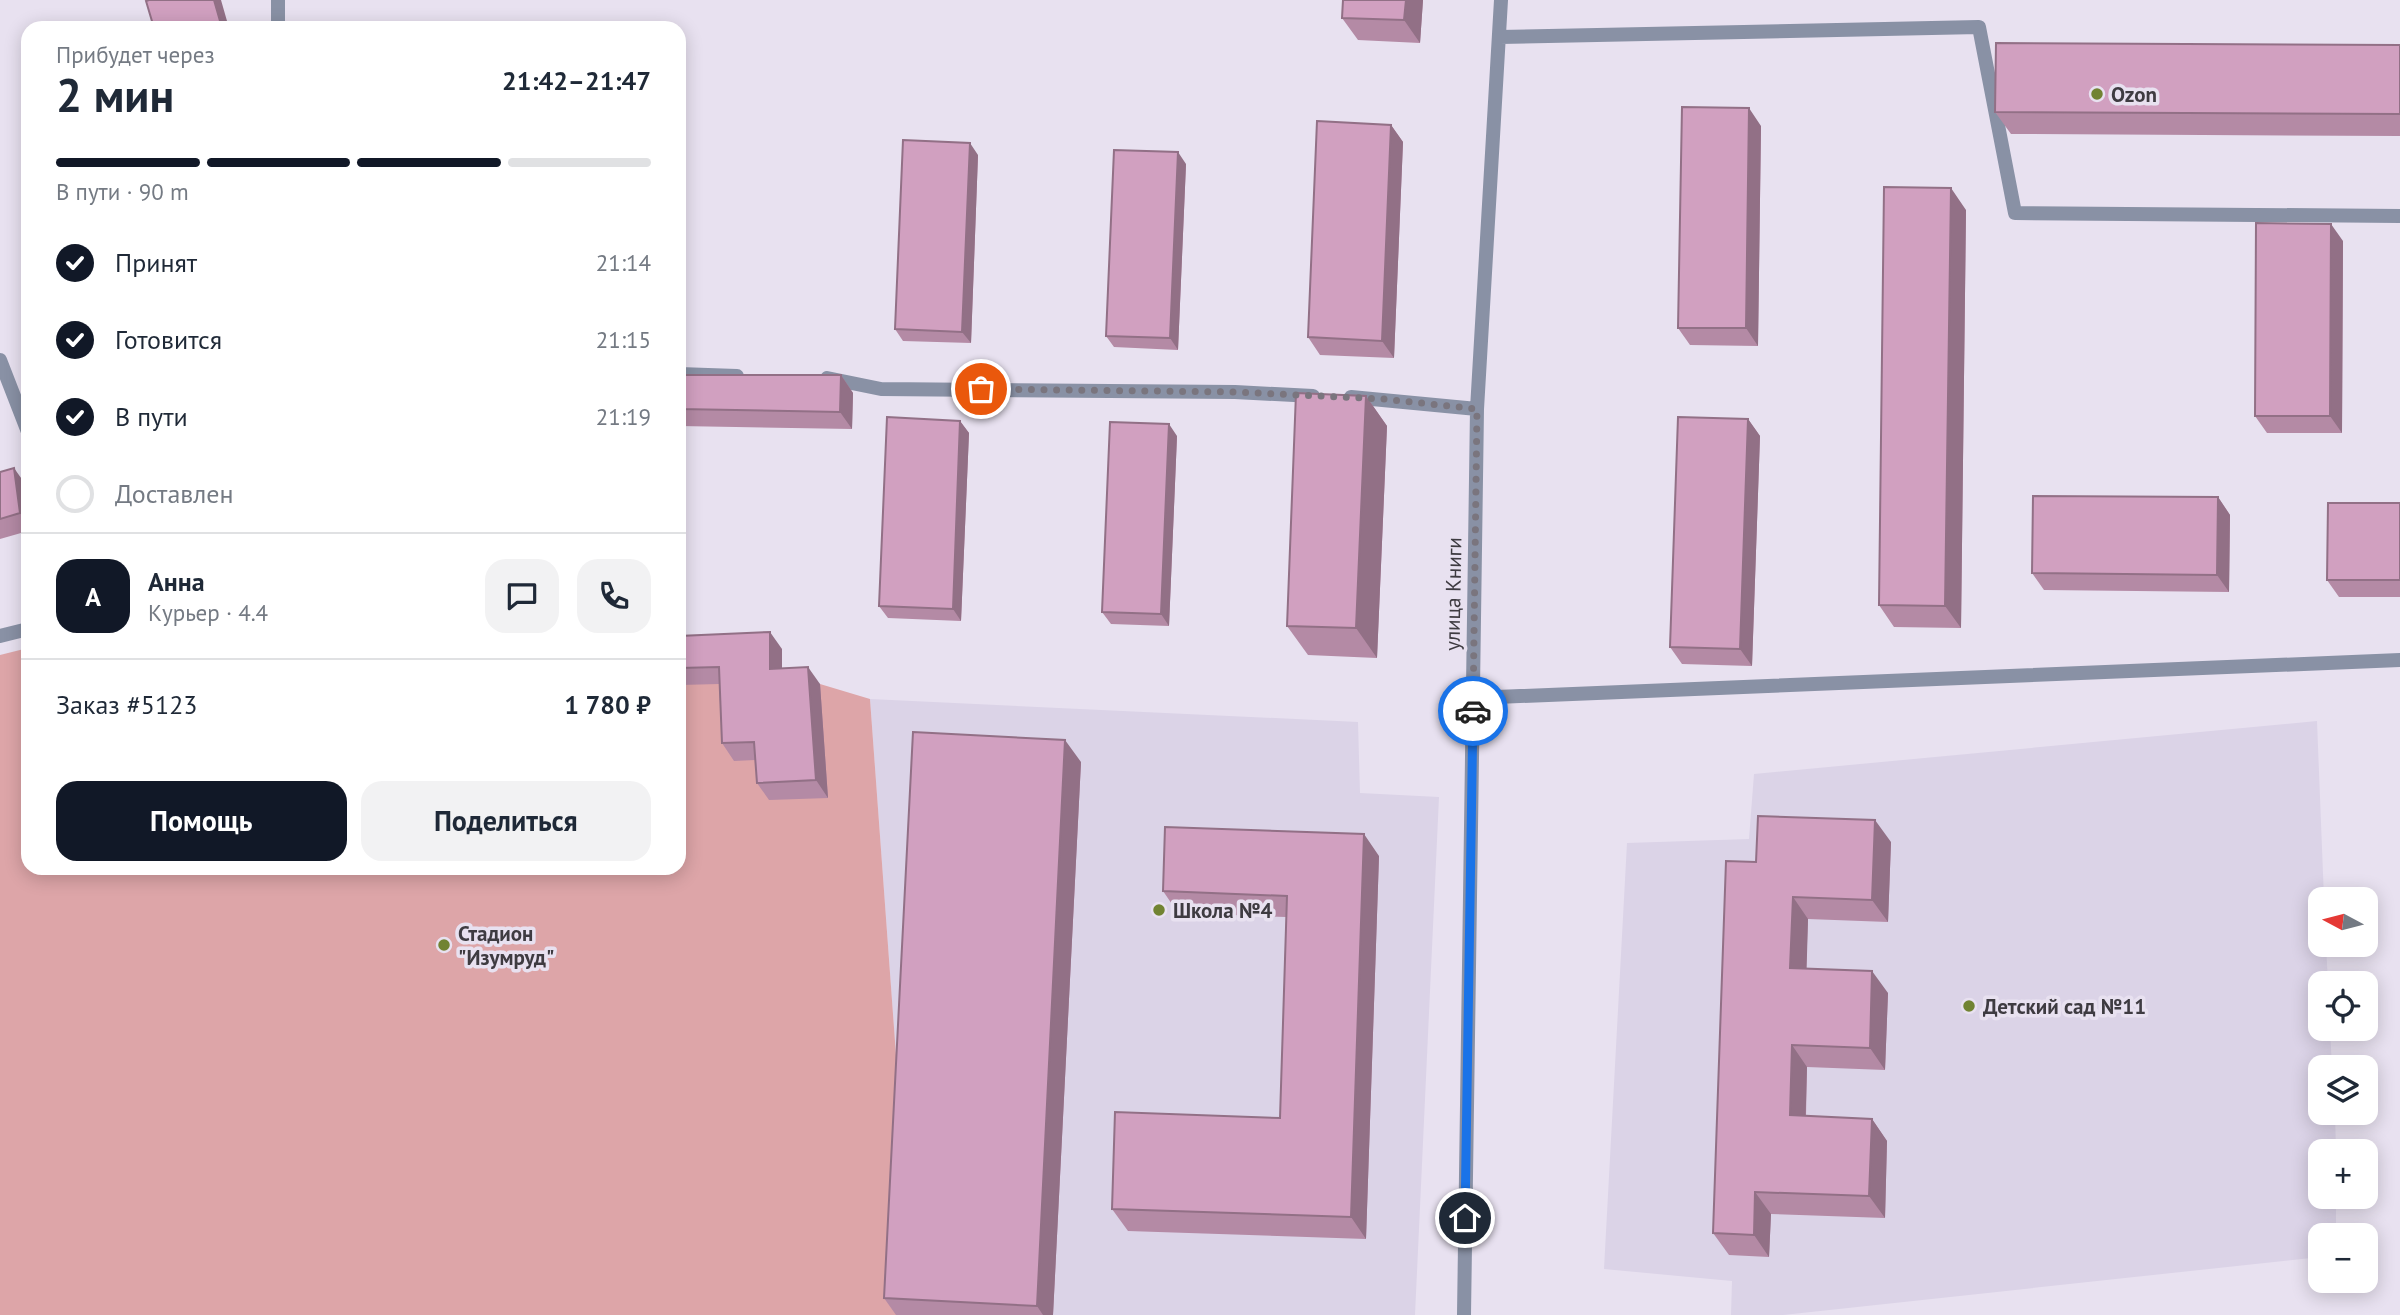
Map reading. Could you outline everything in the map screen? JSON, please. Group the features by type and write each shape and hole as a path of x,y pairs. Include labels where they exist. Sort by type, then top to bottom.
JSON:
{"street":[{"path":"278,0 278,21"},
{"name":"улица Книги","path":"1464,1315 1477,409 1501,0"},
{"path":"1500,37 1979,27 2015,213 2400,216"},
{"path":"0,360 21,414"},
{"path":"686,374 758,376"},
{"path":"810,377 836,378 881,389 1235,392 1383,399 1477,409"},
{"path":"0,636 21,631"},
{"path":"1473,698 2400,660"}],"shaded area":[{"name":"Стадион \"Изумруд\"","path":"782,649 782,686 820,684 870,699 915,1315 0,1315 0,655 21,650 21,875 686,875 686,653"},
{"name":"Школа №4","path":"870,699 1358,722 1360,793 1439,797 1415,1315 915,1315"},
{"name":"Детский сад №11","path":"2317,721 2324,887 2308,887 2308,957 2327,957 2327,971 2308,971 2308,1041 2331,1041 2331,1055 2308,1055 2308,1125 2335,1125 2336,1139 2308,1139 2308,1209 2336,1209 2336,1223 2308,1223 2308,1258 1783,1315 1731,1315 1732,1281 1604,1269 1627,843 1749,839 1754,774"}],"building":[{"path":"214,0 220,21 152,21 146,1"},
{"path":"1343,0 1406,0 1404,20 1342,18"},
{"path":"1996,43 2400,45 2400,114 1995,112"},
{"path":"1682,107 1749,108 1746,328 1678,328"},
{"path":"1317,121 1391,125 1382,341 1308,337"},
{"path":"903,140 970,143 962,332 895,329"},
{"path":"1114,150 1178,152 1170,338 1106,336"},
{"path":"1884,187 1951,188 1945,606 1879,605"},
{"path":"2256,223 2331,224 2330,416 2255,416"},
{"path":"686,375 841,375 840,412 686,409"},
{"path":"1296,393 1366,396 1356,628 1287,626"},
{"path":"887,417 960,421 953,609 879,606"},
{"path":"1678,417 1748,419 1740,649 1670,647"},
{"path":"1110,422 1169,424 1161,614 1102,612"},
{"path":"14,468 20,513 0,519 0,472"},
{"path":"2033,496 2218,497 2217,575 2032,573"},
{"path":"2328,503 2400,503 2400,580 2327,580"},
{"path":"770,632 770,669 808,667 816,780 757,783 754,742 722,743 719,667 686,668 686,636"},
{"path":"913,732 1065,740 1037,1306 884,1298"},
{"path":"1758,816 1875,820 1872,900 1793,897 1790,968 1872,971 1870,1048 1792,1045 1790,1115 1872,1119 1869,1196 1755,1192 1754,1235 1713,1233 1726,861 1756,862"},
{"path":"1165,827 1364,834 1351,1217 1112,1209 1115,1112 1280,1118 1287,896 1163,891"}],"way so far":[{"path":"981,389 1235,392 1383,399 1477,409 1473,711"}],"place":[{"name":"Ozon","path":"2097,94"},
{"name":"Школа №4","path":"1159,910"},
{"name":"Стадион \"Изумруд\"","path":"444,945"},
{"name":"Детский сад №11","path":"1969,1006"}],"route":[{"path":"1465,1218 1473,711"}]}
